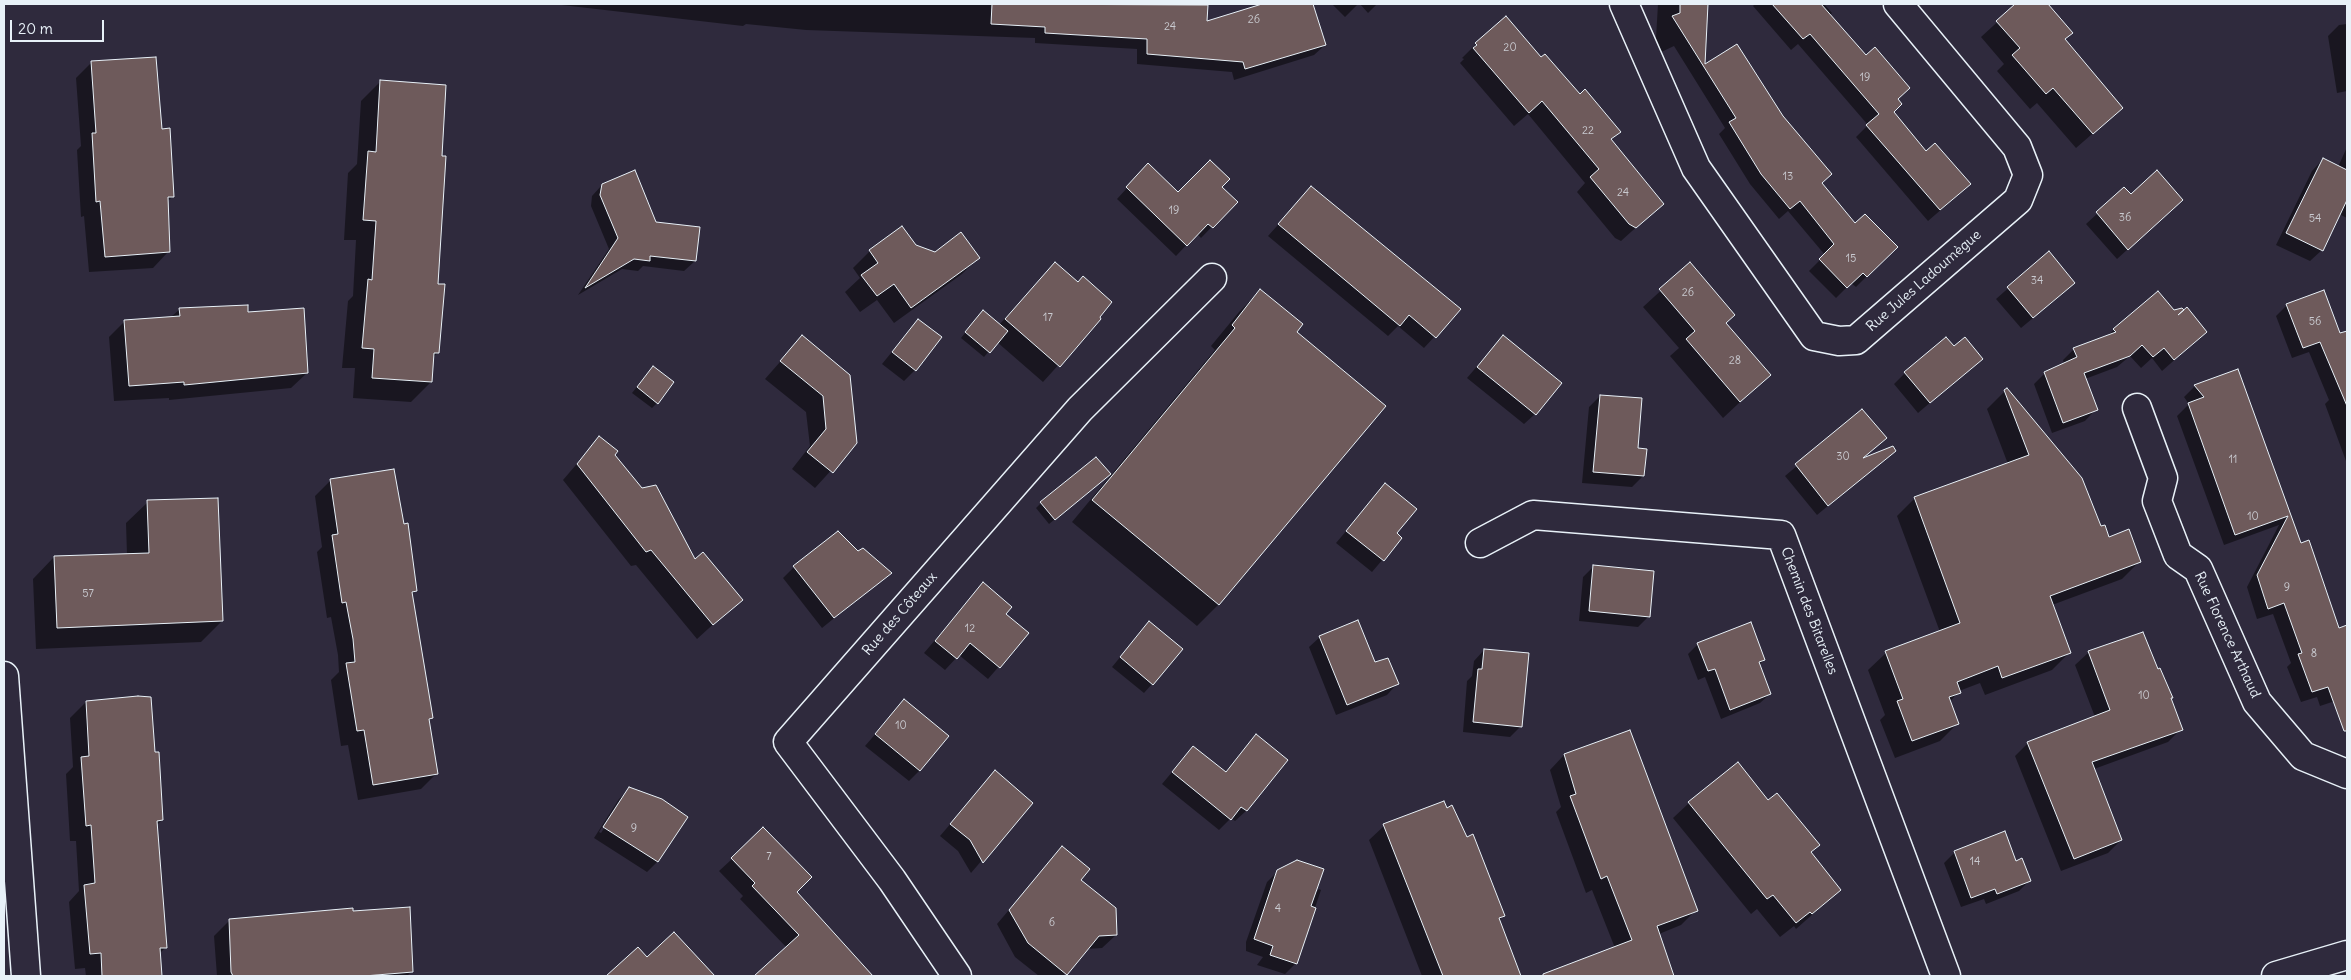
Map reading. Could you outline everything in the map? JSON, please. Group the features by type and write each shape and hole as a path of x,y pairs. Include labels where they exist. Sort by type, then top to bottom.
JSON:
{"street":[{"name":"Rue Jules Ladoumègue","path":"1624,4 1696,168 1814,336 1840,341 1856,340 2018,200 2028,175 2017,147 1898,4"},
{"name":"Rue des Côteaux","path":"957,976 892,880 788,742 1080,409 1212,278"},
{"name":"Rue Florence Arthaud","path":"2137,408 2162,478 2157,501 2178,555 2198,569 2257,702 2303,756 2347,774"},
{"name":"Chemin des Bitarelles","path":"1480,543 1533,514 1781,535 1946,976"},
{"path":"4,676 7,766 26,976"},
{"path":"2276,976 2347,955"}],"building":[{"path":"992,4 1208,5 1207,21 1262,4 1313,4 1326,45 1245,69 1243,62 1147,54 1147,39 1045,33 1045,27 991,24"},
{"path":"1680,4 1708,4 1705,64 1737,44 1783,116 1832,174 1822,183 1855,223 1865,214 1898,247 1867,277 1863,273 1847,288 1819,259 1834,244 1800,201 1790,209 1761,174 1729,122 1736,118 1672,16 1680,13"},
{"path":"1772,4 1821,4 1866,55 1875,47 1910,88 1898,99 1902,104 1894,112 1926,151 1935,143 1971,184 1940,210 1866,125 1879,114 1810,34 1803,39"},
{"path":"2015,4 2048,4 2073,33 2065,39 2123,108 2093,134 2053,88 2046,94 2012,55 2020,48 1996,21"},
{"path":"1506,16 1541,57 1545,54 1580,94 1585,89 1621,132 1611,139 1664,204 1636,228 1629,224 1590,177 1599,169 1542,101 1529,113 1473,48 1477,45 1475,43"},
{"path":"156,57 162,129 170,128 174,197 168,197 170,252 105,257 100,201 96,202 92,133 96,133 91,61"},
{"path":"380,80 446,85 442,156 446,156 438,284 445,284 439,353 434,353 432,382 372,378 374,349 362,348 368,279 372,280 376,221 363,220 368,151 376,152"},
{"path":"2323,158 2347,170 2347,200 2323,251 2286,233"},
{"path":"1210,160 1230,179 1222,187 1238,202 1213,228 1208,224 1187,246 1126,187 1148,163 1178,192"},
{"path":"635,170 656,222 700,227 696,261 650,256 650,261 634,259 585,288 618,238 600,195 602,184"},
{"path":"2157,170 2183,200 2128,250 2096,212 2124,187 2131,194"},
{"path":"1311,186 1461,309 1436,338 1409,315 1400,326 1278,224"},
{"path":"902,226 916,245 935,252 961,232 980,258 911,308 894,284 877,296 861,275 878,263 869,250"},
{"path":"2049,251 2075,283 2033,318 2007,287"},
{"path":"1055,262 1078,282 1083,276 1112,302 1100,317 1101,319 1060,367 1005,319"},
{"path":"1690,262 1735,315 1726,323 1771,375 1740,402 1686,339 1695,331 1659,289"},
{"path":"1260,289 1303,324 1297,332 1386,406 1219,605 1092,500 1235,328 1232,325"},
{"path":"2324,290 2340,333 2347,331 2347,406 2320,342 2303,348 2286,304"},
{"path":"2158,291 2174,310 2182,308 2184,310 2187,307 2207,332 2174,360 2164,348 2153,357 2142,345 2130,356 2084,373 2098,410 2063,423 2044,372 2077,357 2073,348 2116,332 2113,329"},
{"path":"248,305 248,312 304,308 308,373 184,385 184,382 129,386 124,320 180,316 179,308"},
{"path":"983,310 1008,331 990,353 965,332"},
{"path":"918,319 942,337 916,371 892,352"},
{"path":"802,335 850,375 857,443 833,473 807,452 826,429 823,396 780,361"},
{"path":"1503,335 1562,383 1536,415 1477,367"},
{"path":"1946,337 1954,346 1965,337 1983,359 1930,403 1904,372"},
{"path":"653,366 674,382 658,404 637,387"},
{"path":"2238,369 2301,543 2309,540 2339,628 2347,625 2347,731 2344,731 2328,687 2312,692 2298,654 2302,653 2284,603 2268,609 2257,575 2288,516 2235,535 2188,403 2204,397 2194,385"},
{"path":"2007,388 2082,478 2101,526 2105,525 2109,537 2129,529 2141,562 2050,596 2071,653 2002,678 1998,666 1957,682 1961,693 1949,697 1959,724 1912,741 1897,701 1903,699 1885,651 1960,623 1914,497 2029,455 2004,390"},
{"path":"1600,395 1642,398 1638,448 1647,449 1644,476 1593,472"},
{"path":"1862,409 1887,438 1863,458 1893,446 1896,451 1828,506 1795,464"},
{"path":"599,436 618,451 615,455 642,488 656,485 695,559 703,552 743,600 713,625 651,550 646,552 577,464"},
{"path":"1096,457 1111,474 1055,520 1040,502"},
{"path":"394,469 404,524 408,523 417,591 412,592 433,718 429,719 438,774 373,785 364,730 357,731 346,663 355,662 353,639 346,602 342,603 332,535 338,534 330,479"},
{"path":"1385,483 1417,509 1397,533 1402,538 1384,561 1346,531"},
{"path":"218,498 223,621 57,628 54,556 149,553 147,500"},
{"path":"838,531 858,551 863,548 892,573 834,618 793,566"},
{"path":"1593,565 1654,571 1650,617 1589,611"},
{"path":"983,582 1012,607 1006,614 1029,633 1000,668 970,643 957,659 935,641"},
{"path":"1358,620 1375,662 1388,658 1399,684 1347,705 1319,636"},
{"path":"1149,621 1183,649 1153,685 1120,657"},
{"path":"1751,622 1765,660 1759,662 1771,694 1730,710 1715,669 1708,671 1697,643"},
{"path":"2143,632 2158,669 2160,668 2173,698 2171,698 2183,730 2092,762 2122,840 2074,859 2027,742 2110,710 2088,651"},
{"path":"1484,649 1529,653 1522,727 1473,722 1478,669 1482,669"},
{"path":"138,696 151,697 155,752 159,752 163,820 157,821 167,948 160,948 162,976 102,976 101,953 90,954 84,885 95,883 91,825 86,826 81,757 89,756 86,701"},
{"path":"904,699 949,736 920,771 875,734"},
{"path":"1630,730 1698,911 1657,926 1674,976 1543,976 1543,974 1632,940 1607,876 1601,879 1570,796 1576,794 1564,754"},
{"path":"1256,734 1288,760 1247,811 1241,807 1231,820 1172,772 1193,746 1226,772"},
{"path":"1738,762 1768,800 1777,793 1820,845 1811,852 1841,890 1812,914 1810,912 1796,923 1773,895 1767,899 1688,802"},
{"path":"995,770 1033,803 983,863 970,840 950,824"},
{"path":"629,787 662,799 688,817 658,862 603,827"},
{"path":"1444,801 1447,808 1452,805 1467,837 1473,834 1505,916 1499,918 1521,976 1443,976 1383,824"},
{"path":"763,827 812,877 797,892 873,976 754,976 799,935 752,886 755,883 731,858"},
{"path":"2005,831 2016,861 2022,858 2031,881 1997,894 1995,889 1971,898 1954,851"},
{"path":"1062,846 1090,869 1081,880 1116,908 1117,935 1099,936 1067,975 1028,943 1009,910"},
{"path":"1297,860 1324,869 1311,906 1316,908 1297,964 1270,955 1273,946 1254,939 1277,870"},
{"path":"410,907 413,972 364,976 233,976 231,972 229,919 353,908 353,911"},
{"path":"674,932 715,976 606,976 638,947 647,957"}]}
